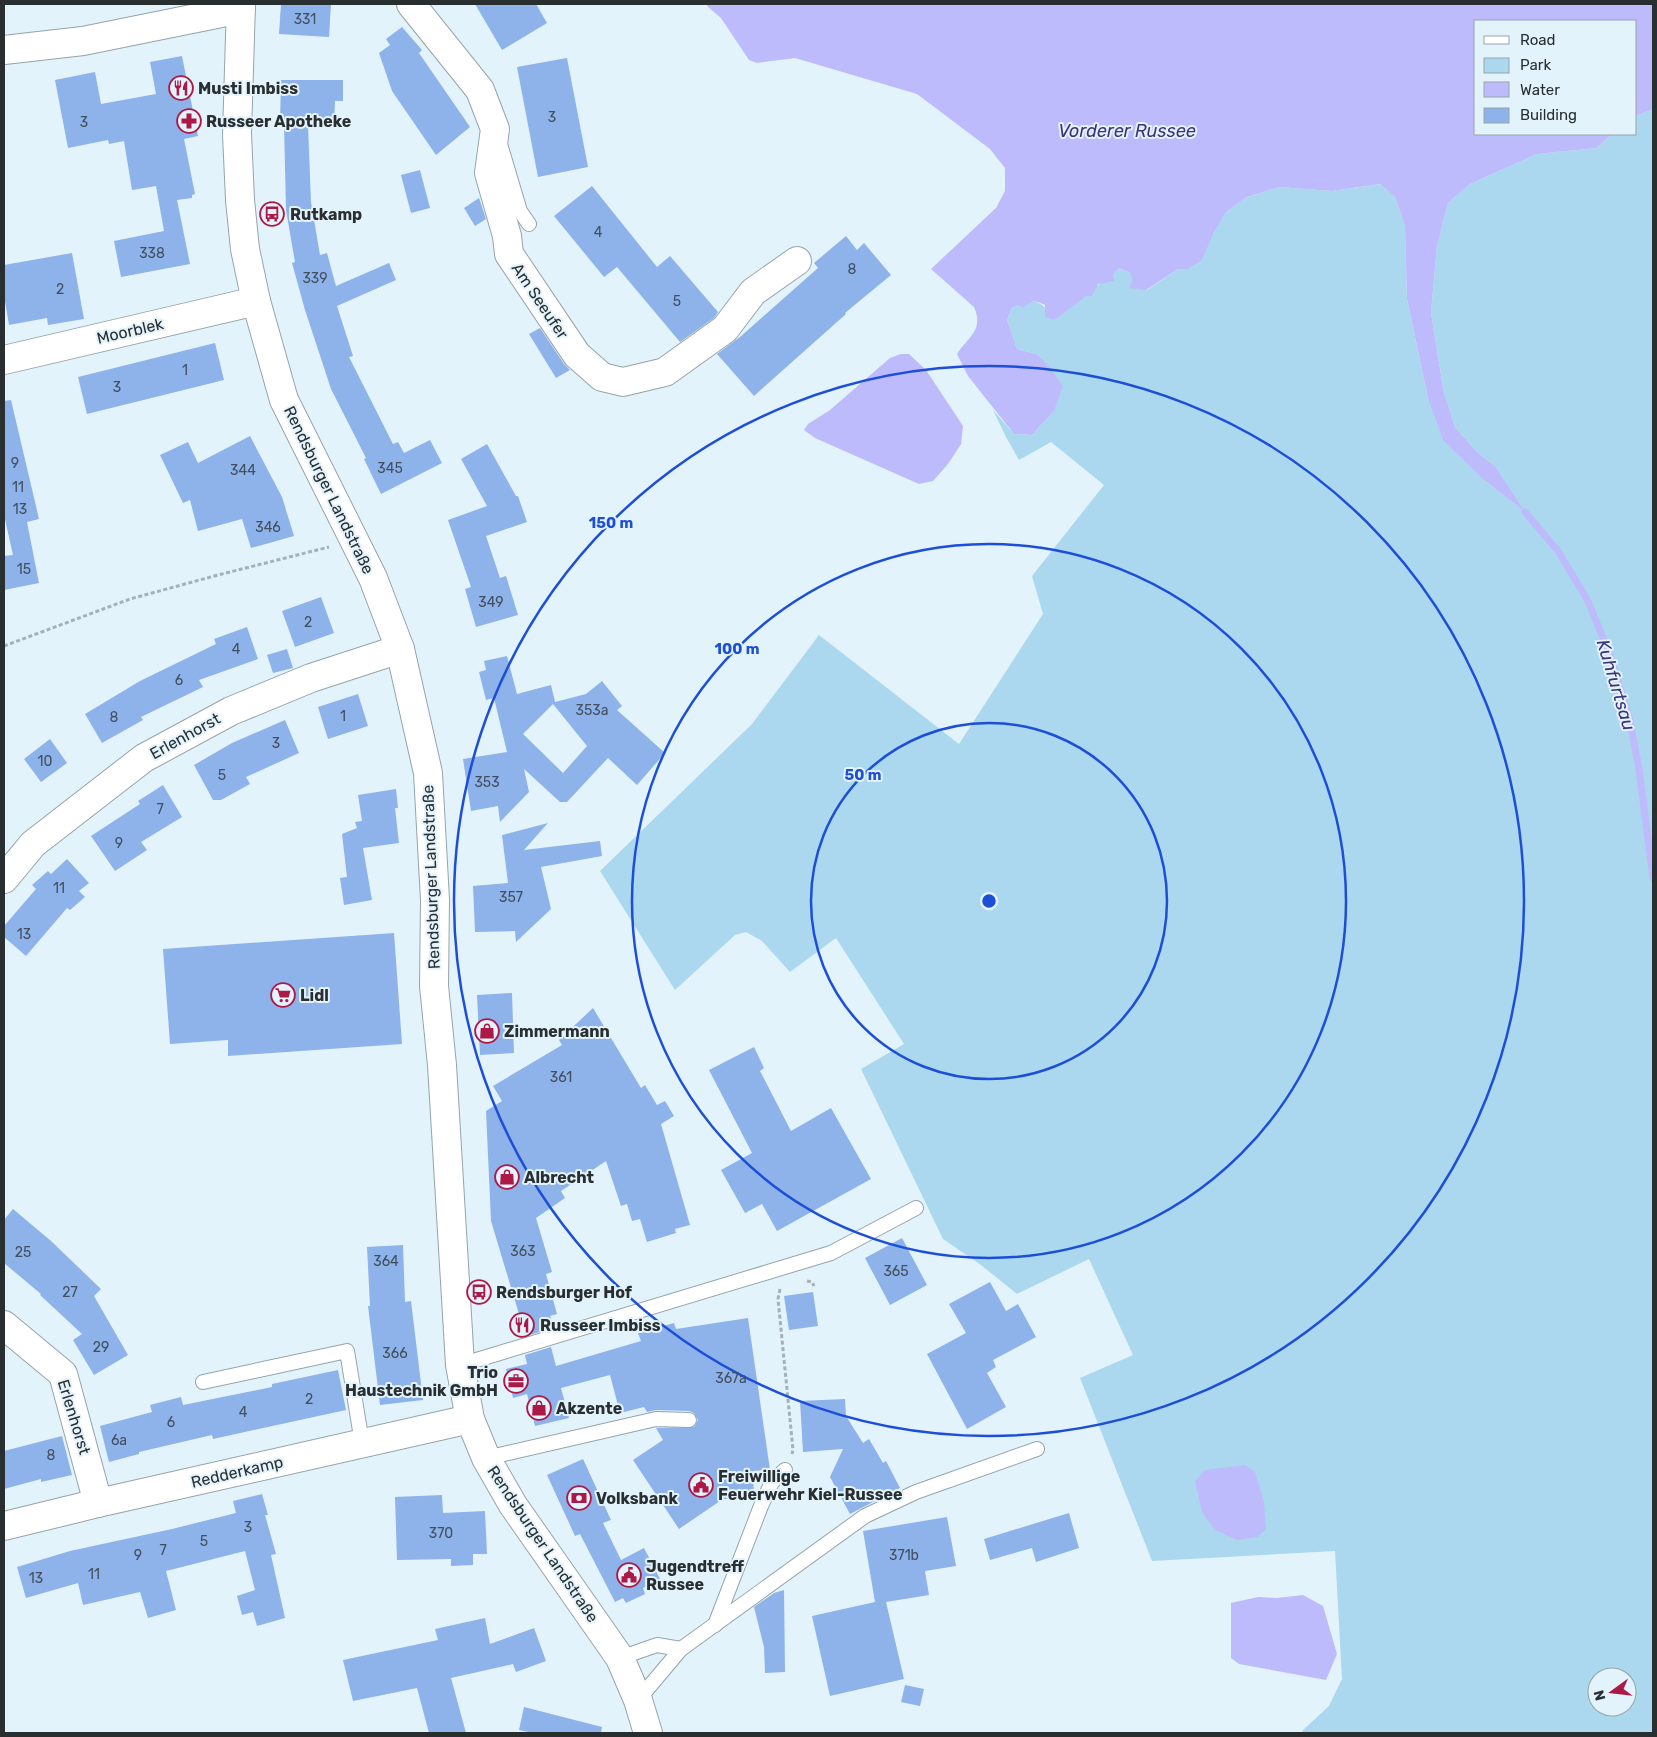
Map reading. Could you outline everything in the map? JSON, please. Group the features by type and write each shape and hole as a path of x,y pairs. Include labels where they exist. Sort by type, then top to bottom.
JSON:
{"street":[{"path":"411,4 480,90 495,129"},
{"path":"4,50 83,41 241,6"},
{"name":"Rendsburger Landstraße","path":"241,6 237,134 240,200 246,249 256,302 284,400 373,578 400,649 428,773 435,900 434,986 442,1065 460,1365 470,1419 486,1458 513,1505 620,1658 638,1700 648,1733"},
{"name":"Am Seeufer","path":"495,129 488,173 507,236 509,254 577,355 602,376 623,382 665,372 725,329 753,292 797,261"},
{"name":"Moorblek","path":"4,360 256,302"},
{"name":"Erlenhorst","path":"4,879 33,844 144,758 231,711 311,678 400,649"},
{"name":"Erlenhorst","path":"4,1325 63,1374 98,1503"},
{"name":"Redderkamp","path":"4,1526 470,1419"}],"lane":[{"path":"495,129 520,211 529,224"},
{"path":"460,1365 831,1253 916,1208"},
{"path":"203,1382 348,1351 362,1443"},
{"path":"486,1458 656,1419 689,1420"},
{"path":"638,1700 682,1648 865,1516 916,1492 1037,1449"},
{"path":"715,1625 761,1506 772,1482 784,1470"},
{"path":"620,1658 656,1645 682,1648"}],"path":[{"path":"4,646 130,599 301,553"},
{"path":"800,1282 812,1282 814,1286"},
{"path":"784,1470 793,1450 778,1299 780,1288 785,1285"}],"green space":[{"path":"1653,109 1653,1733 1302,1733 1329,1706 1342,1679 1335,1551 1152,1561 1080,1378 1133,1355 1089,1259 1017,1294 981,1265 943,1239 861,1069 904,1044 836,938 790,972 762,941 746,932 735,935 675,990 600,871 752,724 819,635 959,744 1043,614 1032,576 1104,485 1051,442 1019,460 1006,437 993,410 1014,434 1032,435 1054,411 1036,354 1017,349 1007,320 1012,308 1027,302 1037,302 1046,308 1055,320 1119,268 1130,273 1132,280 1147,290 1178,269 1188,269 1226,212 1247,197 1279,187 1331,191 1382,184 1395,197 1405,226 1407,299 1428,398 1484,480 1524,511 1496,467 1477,452 1455,427 1444,393 1431,313 1437,246 1448,203 1470,184 1537,154 1597,148 1611,135 1637,135 1637,116","holes":["1632,737 1639,769 1652,872"]}],"water":[{"name":"Vorderer Russee","path":"708,4 1653,4 1653,109 1637,116 1637,20 1474,20 1474,135 1611,135 1597,148 1537,154 1470,184 1448,203 1437,246 1431,313 1444,393 1455,427 1477,452 1496,467 1525,512 1484,480 1443,440 1428,398 1407,299 1405,226 1395,197 1381,184 1331,191 1279,187 1247,197 1226,212 1214,232 1202,260 1188,269 1178,269 1146,290 1129,288 1132,280 1130,273 1119,268 1113,274 1114,281 1098,284 1092,296 1086,296 1055,320 1045,317 1045,305 1038,302 1028,303 1023,308 1018,305 1012,308 1007,320 1017,349 1036,354 1048,365 1063,386 1054,411 1032,435 1014,434 968,376 957,354 976,327 977,315 974,307 931,269 996,208 1005,191 1005,168 990,149 917,94 795,58 757,63 749,60 721,18 707,6"},
{"path":"901,354 909,354 926,370 963,426 961,444 948,464 933,481 919,484 815,438 804,430 808,424 830,410 890,358"},
{"path":"1245,1465 1255,1472 1264,1502 1266,1529 1257,1537 1237,1540 1215,1530 1202,1512 1195,1481 1205,1470"},
{"path":"1303,1595 1323,1606 1337,1654 1326,1680 1239,1664 1231,1658 1231,1603 1258,1597 1277,1598"}],"building":[{"path":"281,4 331,4 329,37 279,34"},
{"path":"475,4 536,4 547,23 502,50"},
{"path":"402,27 422,50 419,53 470,127 436,155 392,91 379,53 390,45 386,39"},
{"path":"182,56 198,136 184,139 195,194 192,195 192,198 177,200 190,264 121,277 114,241 164,231 156,186 132,190 124,141 109,144 108,140 68,148 55,80 95,72 101,104 156,94 150,62"},
{"path":"567,58 588,167 538,177 517,67"},
{"path":"281,80 343,80 343,101 335,101 334,125 308,125 311,202 320,255 327,253 336,286 389,263 396,280 337,306 353,356 349,357 393,444 398,442 404,453 430,440 442,463 381,494 364,459 366,458 331,389 292,263 295,262 286,210 284,124 280,124"},
{"path":"420,170 430,208 411,213 401,175"},
{"path":"592,186 657,267 670,256 718,312 714,318 680,342 617,267 604,277 554,216"},
{"path":"479,198 486,219 475,226 464,208"},
{"path":"846,236 857,250 864,243 891,275 845,313 754,396 717,354 740,337 818,268 814,263"},
{"path":"72,253 84,319 48,325 47,318 9,325 4,295 4,265"},
{"path":"540,328 570,370 556,378 529,334"},
{"path":"215,343 224,380 87,414 78,377"},
{"path":"11,400 39,519 27,522 39,583 4,590 4,556 13,555 4,515 4,401"},
{"path":"250,436 282,497 294,536 251,548 242,519 198,531 190,500 183,503 160,455 188,442 198,463"},
{"path":"487,444 516,496 518,496 527,522 486,536 500,578 506,576 518,615 476,627 465,589 471,587 448,520 487,506 461,459"},
{"path":"321,597 334,633 295,647 282,611"},
{"path":"247,627 258,659 199,680 203,687 141,717 143,720 102,743 85,714 140,681 216,644 214,639"},
{"path":"287,649 293,668 273,673 267,655"},
{"path":"507,656 517,694 551,685 555,702 586,694 602,681 622,706 617,710 665,753 637,785 608,758 567,802 560,802 524,769 529,792 500,822 498,806 471,811 463,759 507,752 494,698 486,700 479,672 486,670 484,661","holes":["553,704 587,746 563,773 523,734"]},
{"path":"358,694 368,726 328,739 318,707"},
{"path":"285,720 299,753 246,777 250,784 221,800 213,800 194,765 232,743"},
{"path":"50,739 67,763 41,782 24,759"},
{"path":"163,785 182,817 141,842 147,850 115,871 91,836 140,804 138,801"},
{"path":"396,789 398,808 395,808 399,843 363,848 372,900 344,905 340,878 347,877 342,834 357,828 355,822 362,821 358,795"},
{"path":"548,823 524,850 600,841 602,856 541,867 551,909 516,942 515,931 475,932 473,886 508,883 502,835"},
{"path":"67,859 89,883 79,891 85,897 70,910 67,908 26,956 4,937 4,926 36,889 32,885 48,871 51,874"},
{"name":"Lidl","path":"394,933 402,1044 228,1056 228,1040 170,1044 163,949"},
{"path":"512,993 514,1053 480,1055 477,995"},
{"path":"593,1008 641,1088 645,1085 657,1105 665,1101 674,1116 661,1124 690,1225 675,1229 676,1233 647,1242 640,1219 632,1221 627,1204 621,1206 606,1161 561,1191 565,1198 536,1218 552,1272 546,1274 557,1314 550,1316 553,1325 546,1328 546,1330 520,1338 513,1315 519,1314 491,1221 486,1111 502,1101 493,1086 562,1045 559,1040"},
{"path":"754,1047 764,1068 760,1071 791,1131 831,1108 871,1179 777,1231 762,1204 745,1213 721,1170 752,1153 709,1070"},
{"path":"13,1209 51,1241 101,1289 94,1296 128,1355 94,1375 73,1340 82,1334 41,1294 4,1263 4,1220"},
{"path":"902,1238 927,1285 890,1305 865,1258"},
{"path":"403,1245 405,1302 411,1301 423,1400 380,1405 368,1306 370,1306 367,1247"},
{"path":"990,1282 1006,1311 1018,1304 1036,1337 993,1360 996,1367 987,1373 1006,1407 967,1429 927,1354 966,1333 949,1304"},
{"path":"813,1292 818,1326 789,1330 784,1296"},
{"path":"748,1318 770,1470 753,1471 754,1499 723,1499 679,1529 633,1460 663,1440 656,1428 694,1427 698,1420 694,1413 689,1411 656,1410 647,1412 644,1407 620,1413 610,1375 561,1388 569,1418 535,1426 527,1394 513,1398 506,1369 527,1364 525,1355 551,1347 556,1366 641,1341 638,1333 674,1323 676,1329"},
{"path":"338,1370 346,1410 213,1439 212,1435 139,1452 139,1454 109,1462 100,1426 152,1412 150,1405 181,1397 183,1405 272,1387 272,1384"},
{"path":"845,1399 846,1416 863,1443 869,1439 883,1463 886,1461 900,1488 850,1514 830,1477 843,1449 803,1452 800,1401"},
{"path":"62,1436 72,1475 41,1482 41,1479 4,1489 4,1451"},
{"path":"583,1459 611,1520 603,1523 621,1560 644,1548 660,1579 643,1588 645,1594 626,1603 623,1598 615,1602 580,1534 575,1536 547,1475"},
{"path":"262,1494 268,1515 265,1515 276,1554 271,1555 285,1618 257,1626 253,1612 242,1615 237,1596 255,1590 245,1551 166,1571 176,1610 148,1618 140,1592 83,1605 78,1583 26,1598 17,1567 70,1551 236,1513 233,1501"},
{"path":"442,1495 443,1513 485,1511 487,1554 473,1554 473,1565 451,1566 451,1559 397,1560 395,1497"},
{"path":"1069,1513 1079,1548 1036,1562 1032,1548 990,1560 984,1539"},
{"path":"947,1517 956,1566 925,1571 929,1595 886,1602 904,1679 830,1696 812,1616 875,1602 863,1531"},
{"path":"784,1590 785,1672 765,1673 764,1647 754,1607 774,1593"},
{"path":"485,1618 490,1644 534,1628 546,1661 516,1672 513,1664 451,1678 466,1733 429,1733 417,1688 353,1701 343,1660 438,1640 435,1629"},
{"path":"905,1685 924,1689 920,1706 901,1702"},
{"path":"524,1707 602,1727 601,1733 533,1733 519,1730"}],"waterway":[{"name":"Kuhfurtsau","path":"1525,512 1558,551 1588,601 1611,658 1630,721 1639,769 1653,878"}],"place":[{"name":"Musti Imbiss","path":"181,88"},
{"name":"Russeer Apotheke","path":"189,121"},
{"name":"Rutkamp","path":"272,214"},
{"name":"Lidl","path":"283,995"},
{"name":"Zimmermann","path":"487,1031"},
{"name":"Albrecht","path":"507,1177"},
{"name":"Rendsburger Hof","path":"479,1292"},
{"name":"Russeer Imbiss","path":"522,1325"},
{"name":"Trio Haustechnik GmbH","path":"516,1381"},
{"name":"Akzente","path":"539,1408"},
{"name":"Freiwillige Feuerwehr Kiel-Russee","path":"701,1485"},
{"name":"Volksbank","path":"579,1498"},
{"name":"Jugendtreff Russee","path":"629,1575"}]}
